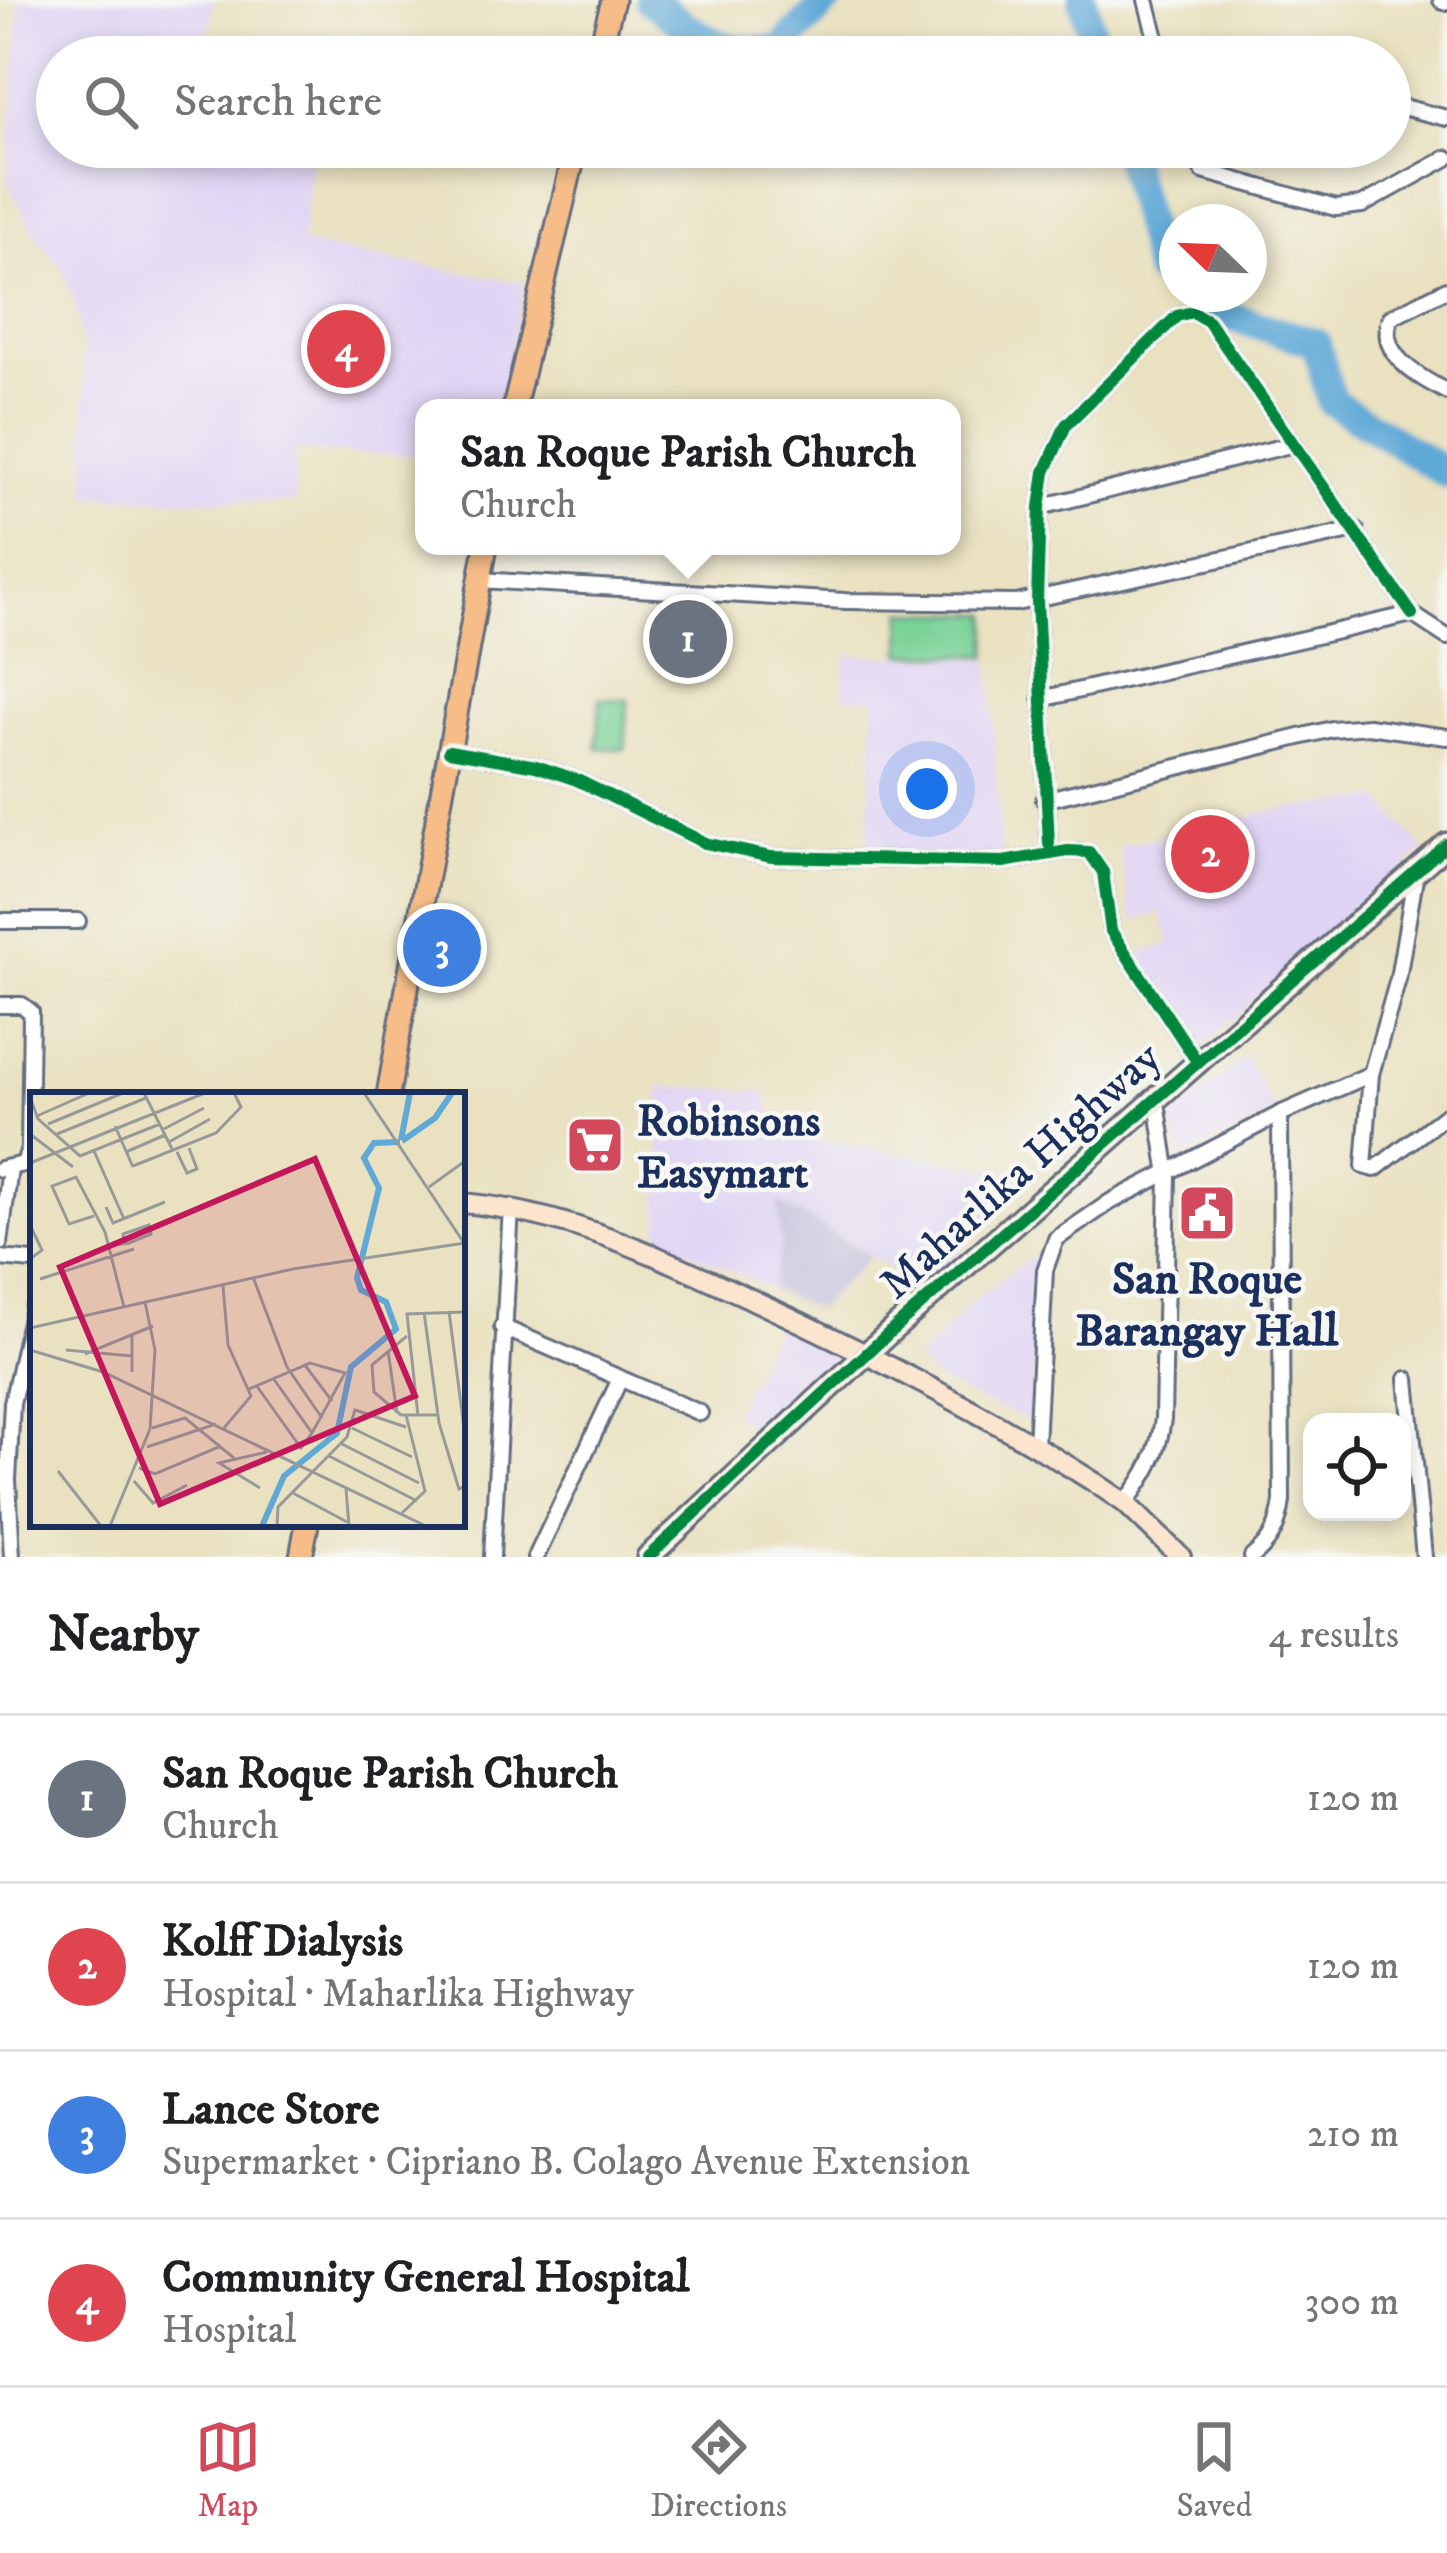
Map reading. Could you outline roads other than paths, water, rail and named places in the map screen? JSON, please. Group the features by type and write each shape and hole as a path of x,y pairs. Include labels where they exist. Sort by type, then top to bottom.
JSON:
{"main road":[{"path":"603,36 611,6"},
{"path":"516,399 571,168"},
{"path":"389,1092 484,555"},
{"name":"Maharlika Highway","path":"648,1557 1196,1060 1447,844"},
{"path":"301,1557 306,1527"}],"street":[{"path":"1146,0 1156,36"},
{"path":"1411,109 1447,118"},
{"path":"1202,168 1336,208 1362,205 1447,158"},
{"path":"1447,289 1391,317 1384,332 1387,344 1407,367 1447,392"},
{"path":"1049,844 1037,601 1046,472 1066,425 1177,316 1192,312 1208,321 1412,614 1447,637"},
{"path":"1040,507 1294,444"},
{"path":"479,580 845,601 1037,601 1356,530"},
{"path":"1041,699 1412,614"},
{"path":"1044,800 1332,729 1368,726 1447,737"},
{"path":"449,751 536,766 577,780 705,843 771,857 1003,862 1089,852 1103,872 1111,931 1196,1060"},
{"path":"1416,872 1398,979 1371,1074 1361,1162 1375,1169 1447,1114"},
{"path":"0,921 78,921"},
{"path":"0,1005 22,1005 32,1012 30,1092"},
{"path":"1036,1445 1049,1252 1056,1239 1110,1202 1280,1114 1371,1074"},
{"path":"1125,1503 1149,1472 1163,1419 1168,1175 1156,1096"},
{"path":"0,1243 5,1169 24,1164 30,1103"},
{"path":"1252,1557 1271,1538 1280,1521 1282,1501 1280,1114"},
{"path":"465,1203 511,1207 638,1247 869,1352 1036,1445 1125,1503 1181,1557"},
{"path":"492,1557 511,1207"},
{"path":"0,1258 30,1261"},
{"path":"12,1557 8,1480 13,1403 30,1322"},
{"path":"502,1327 700,1413"},
{"path":"536,1557 620,1378"},
{"path":"1407,1379 1424,1557"}],"waterway":[{"path":"650,0 703,36"},
{"path":"793,36 829,0"},
{"path":"1083,0 1092,36"},
{"path":"1131,168 1159,272"},
{"path":"1218,312 1316,343 1331,401 1447,474"}],"place":[{"name":"Community General Hospital","path":"346,349"},
{"name":"San Roque Parish Church","path":"688,639"},
{"name":"Kolff Dialysis","path":"1210,854"},
{"name":"Lance Store","path":"442,948"},
{"name":"Robinsons Easymart","path":"595,1145"},
{"name":"San Roque Barangay Hall","path":"1207,1213"}]}
